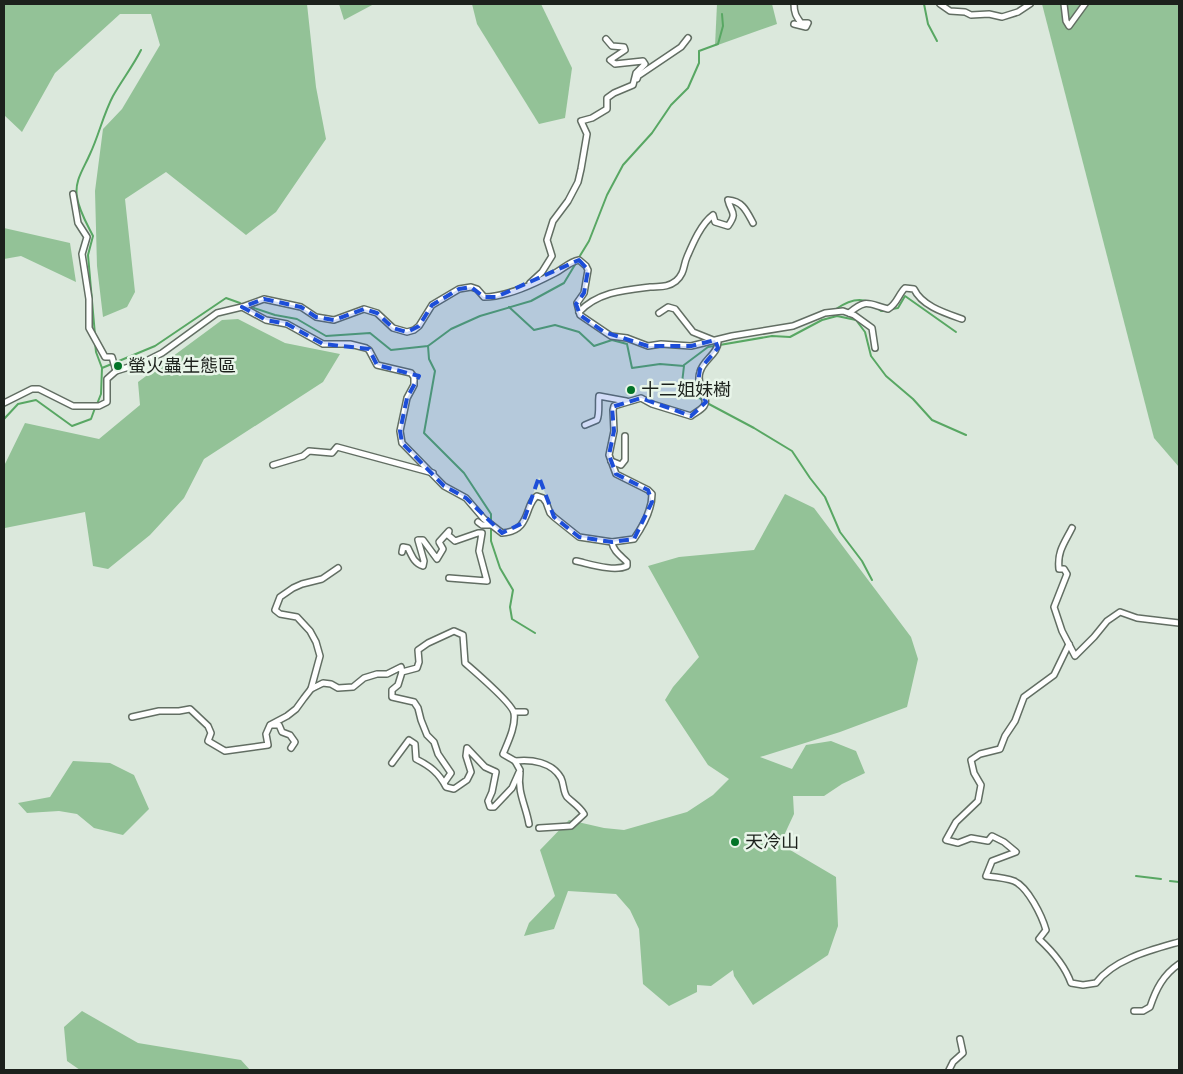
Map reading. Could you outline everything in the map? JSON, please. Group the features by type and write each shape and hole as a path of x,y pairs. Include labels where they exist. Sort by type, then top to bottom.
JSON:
{"street":[{"path":"794,4 794,12 797,18 801,23 808,23 806,27 794,24"},
{"path":"940,4 950,11 1002,17 1018,12 1030,4"},
{"path":"1064,4 1066,23 1069,26 1085,4"},
{"path":"527,285 542,272 552,256 547,240 553,221 568,201 578,182 587,134 581,121 592,118 607,109 607,98 633,85 638,76 681,47 688,38"},
{"path":"606,39 612,46 624,47 625,50 610,60 615,64 643,61 645,64 636,73 633,85"},
{"path":"73,194 78,223 87,237 82,254 89,299 89,328 101,354 105,357 112,357 116,371"},
{"path":"579,312 588,302 625,289 666,287 677,280 685,270 686,259 706,221 713,215 715,222 728,226 733,218 733,211 728,200 732,200 746,208 753,223"},
{"path":"4,403 32,389 39,389 73,406 99,406 107,402 107,379 116,371 142,363 162,354 217,313 264,299 302,307 316,316 334,320 364,309 376,313 393,328 407,332 420,326 432,305 459,289 471,287 477,289 484,297 496,297 543,280 576,261 582,262 588,270 584,293 577,303 579,312 611,336 627,338 648,346 661,344 691,346 793,326 825,313 843,311 854,314 872,328 875,348"},
{"path":"849,313 860,303 870,303 888,309 895,305 899,294 905,288 914,289 916,295 939,311 962,319"},
{"path":"242,307 266,320 287,324 323,344 350,344 366,348 369,350 376,365 410,373 414,377 414,385 405,406 400,432 402,443 444,486 466,498 484,519 502,533 523,523 532,500 538,496 546,502 550,513 579,537 612,542 634,539 644,522 652,502 652,494 648,490 616,474 609,455 614,432 612,410 614,406 641,398 652,404 691,416 704,406 706,402 706,396 698,383 700,369 718,348 718,342 693,332 675,309 668,307 659,312"},
{"path":"585,425 597,420 599,416 599,396 629,402"},
{"path":"611,460 621,464 625,460 625,436"},
{"path":"273,464 303,456 309,451 332,453 337,447 433,474"},
{"path":"478,522 482,525 492,525"},
{"path":"402,552 403,547 408,548 413,559 423,566 424,561 418,540 422,540 437,559 442,550 439,542 449,531 448,535 455,541 482,533 492,525"},
{"path":"1072,528 1064,539 1058,556 1059,569 1064,569 1067,574 1054,607 1062,631 1075,656 1107,621 1120,612 1137,618 1179,623"},
{"path":"449,578 487,581 479,551 482,533"},
{"path":"576,561 611,567 623,568 627,566 627,562 612,546 612,542"},
{"path":"132,717 159,711 190,709 208,726 211,733 208,741 225,751 268,745 266,734 270,725 296,709 311,688 320,656 310,631 297,617 280,614 275,610 280,597 302,584 322,579 338,568"},
{"path":"402,672 417,668 420,662 418,650 428,643 454,631 462,635 465,663 514,712 510,739 503,754 515,761 520,770 519,789 529,824"},
{"path":"1069,644 1054,675 1024,697 1015,722 1005,736 1000,749 980,754 972,760 974,773 982,785 978,801 956,822 946,840 958,843 972,838 988,841 992,836 1004,842 1016,852 992,861 986,876 1013,880 1023,887 1046,930 1039,939 1052,952 1069,976 1071,983 1083,985 1096,983 1104,972 1145,951 1179,942"},
{"path":"311,688 323,683 344,688 353,687 364,678 377,674 387,674 402,667 398,685 392,690 392,697 414,702 418,708 427,735 434,742 438,754 451,773 444,783"},
{"path":"514,712 525,712"},
{"path":"270,725 279,725 282,732 290,735 295,742 291,748"},
{"path":"392,763 409,740 415,744 416,758 430,766 440,776 446,787 454,789 467,780 471,772 466,756 467,748 485,767 496,772 488,804 490,807 494,807 512,788 520,770"},
{"path":"515,761 530,760 547,765 560,777 566,796 578,805 584,814 571,826 540,828"},
{"path":"1134,1011 1143,1011 1150,1008 1153,997 1168,971 1179,964"},
{"path":"949,1070 953,1062 963,1053 960,1039"}],"highlighted area":[{"path":"579,260 588,270 584,293 576,304 580,315 604,332 648,346 691,346 715,340 718,348 700,369 698,383 706,402 691,416 641,398 612,407 614,431 609,455 616,474 648,490 652,502 634,539 612,542 579,537 554,517 539,477 523,523 502,533 466,498 444,486 402,443 400,431 407,398 419,376 377,365 369,349 323,344 287,324 266,320 242,307 264,299 301,307 316,317 334,320 364,309 377,313 393,328 407,332 419,326 432,305 459,289 471,287 484,297 496,297"}],"green space":[{"path":"4,4 307,4 316,87 326,139 276,212 246,235 166,172 125,199 135,292 127,307 103,317 97,266 95,191 103,129 122,109 160,45 151,14 120,14 55,73 22,132 4,115"},
{"path":"339,4 374,4 344,20"},
{"path":"472,4 541,4 572,68 565,118 539,124 477,24"},
{"path":"717,4 772,4 777,24 715,46"},
{"path":"1042,4 1179,4 1179,467 1154,438"},
{"path":"4,228 70,243 76,282 21,256 4,259"},
{"path":"238,319 285,343 340,354 323,382 204,459 184,498 150,535 108,569 93,566 85,512 5,528 4,530 4,466 25,423 99,439 140,405 138,382 222,320"},
{"path":"785,494 814,508 911,637 918,659 907,707 840,732 760,757 792,769 806,745 831,741 856,751 865,773 842,784 824,796 793,796 794,814 780,844 836,877 838,926 828,955 753,1005 734,976 733,970 711,986 697,985 697,992 669,1006 643,984 639,929 630,910 616,894 568,891 554,929 524,936 529,923 555,896 540,850 569,820 604,828 624,830 687,812 713,795 729,779 708,765 665,700 673,687 699,657 648,566 679,557 754,550"},
{"path":"73,761 110,763 134,775 149,809 123,835 94,828 77,814 59,811 27,813 18,803 50,797"},
{"path":"82,1011 138,1043 241,1060 250,1070 80,1070 67,1061 64,1027"}],"waterway":[{"path":"924,4 928,24 937,41"},
{"path":"578,259 589,241 607,195 623,165 652,133 671,105 688,88 699,63 699,51 718,44 723,26 722,14"},
{"path":"95,335 88,255 93,236 80,207 76,191 80,175 110,103 141,50"},
{"path":"251,307 275,315 297,319 326,336 370,333 391,350 428,346 451,329 480,316 531,301 564,283 576,263"},
{"path":"892,309 898,308 905,296 956,332"},
{"path":"97,404 101,394 102,368 155,346 226,298 240,303"},
{"path":"836,309 857,300 871,303"},
{"path":"509,307 534,330 555,325 579,332 594,346 612,340 627,344 632,368 660,364 684,366 682,383 703,401"},
{"path":"876,307 881,311 885,311"},
{"path":"684,365 708,347 772,336 790,337 822,320 837,316 856,320 865,332 871,356 886,376 913,399 932,420 966,435"},
{"path":"95,343 102,368"},
{"path":"428,346 429,359 435,371 424,433 464,473 491,514 491,541 500,568 513,590 510,607 512,619 535,633"},
{"path":"4,419 18,404 36,400 72,426 91,419 95,408"},
{"path":"707,403 792,451 825,497 840,532 862,561 872,580"},
{"path":"1136,876 1161,879"},
{"path":"1170,881 1179,882"}],"place":[{"name":"螢火蟲生態區","path":"118,366"},
{"name":"十二姐妹樹","path":"631,390"},
{"name":"天冷山","path":"735,842"}]}
